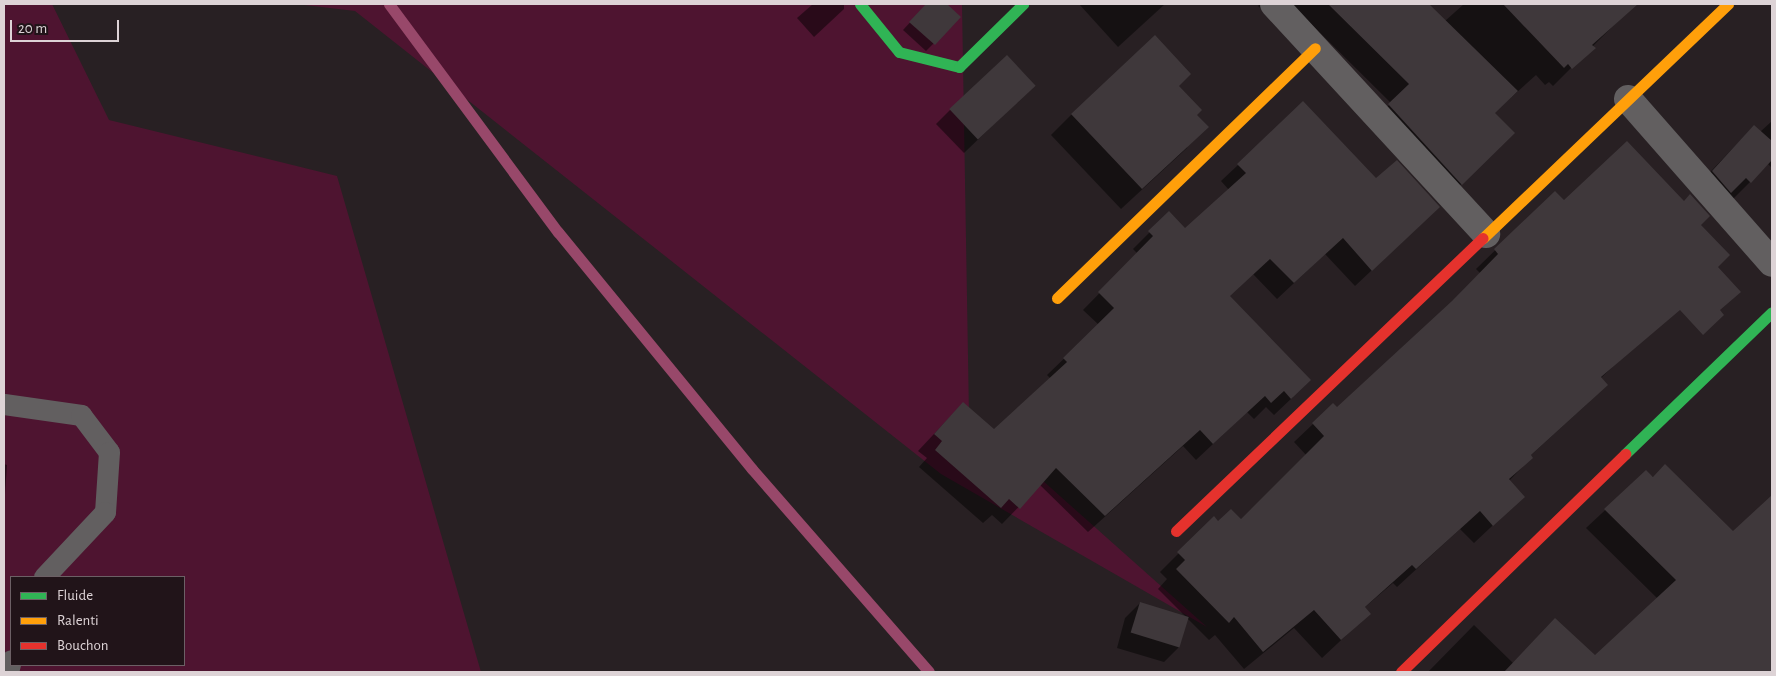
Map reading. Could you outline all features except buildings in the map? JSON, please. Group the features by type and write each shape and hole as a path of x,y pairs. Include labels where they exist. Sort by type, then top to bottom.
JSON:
{"street":[{"path":"860,4 899,52 958,67 1023,4"},
{"path":"1274,4 1486,234"},
{"path":"1176,531 1728,4"},
{"path":"1057,298 1315,48"},
{"path":"1628,98 1772,263"},
{"path":"1401,672 1772,312"}],"lane":[{"path":"4,404 80,415 109,452 105,512 45,576"}],"shaded area":[{"path":"4,4 52,4 109,120 337,176 481,672 4,672"},
{"path":"296,4 962,4 969,415 1207,627 941,474 355,11"}],"waterway":[{"path":"389,4 558,232 752,469 929,672"}],"traffic: fast":[{"path":"860,4 899,52 959,67 1023,4"},
{"path":"1625,454 1772,312"}],"traffic: slow":[{"path":"1483,238 1728,4"},
{"path":"1057,298 1315,48"}],"traffic: jam":[{"path":"1176,531 1483,238"},
{"path":"1401,672 1625,454"}]}
